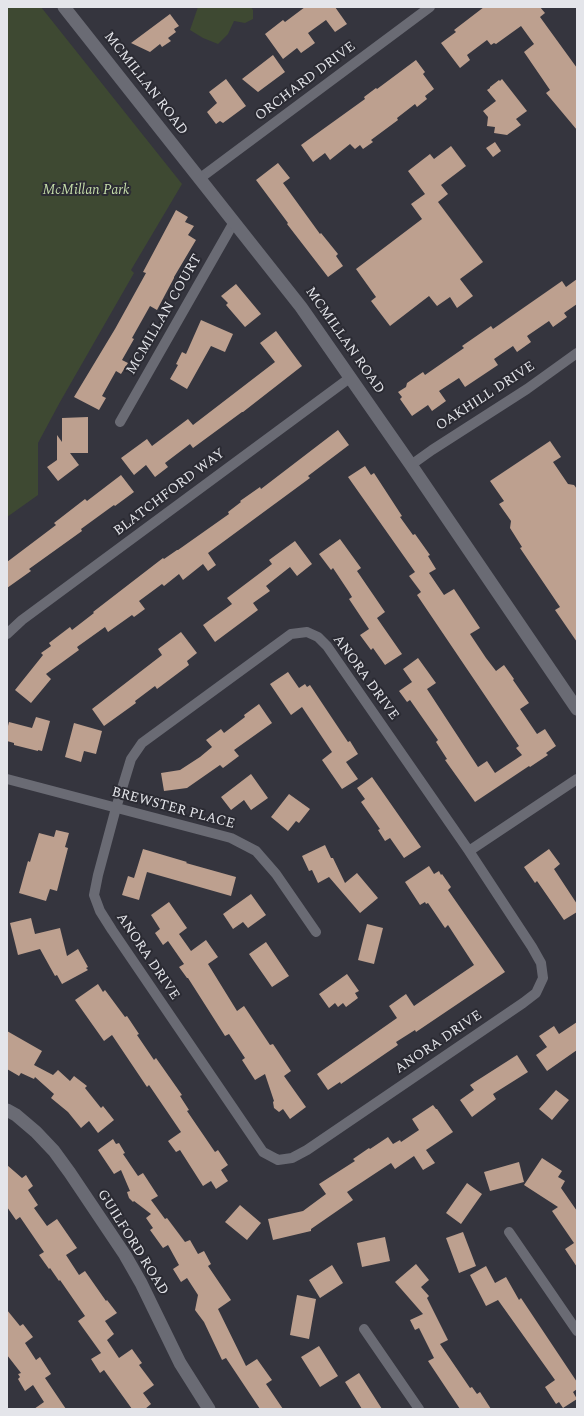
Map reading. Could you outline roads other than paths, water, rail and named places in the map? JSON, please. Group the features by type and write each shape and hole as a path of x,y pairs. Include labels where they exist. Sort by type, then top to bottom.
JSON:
{"street":[{"name":"MCMILLAN ROAD","path":"64,7 301,307 412,465 577,709"},
{"name":"ORCHARD DRIVE","path":"199,179 430,7"},
{"name":"MCMILLAN COURT","path":"120,422 234,222"},
{"name":"OAKHILL DRIVE","path":"412,465 432,450 527,389 577,353"},
{"name":"BLATCHFORD WAY","path":"7,634 22,620 351,377"},
{"name":"ANORA DRIVE","path":"307,632 318,637 327,646 469,851 541,963 543,978 536,993 517,1008 307,1150 292,1158 278,1160 263,1152 100,911 94,895 116,808 131,759 142,743 291,634 307,632"},
{"path":"469,851 577,778"},
{"name":"BREWSTER PLACE","path":"7,779 231,838 256,851 276,874 316,932"},
{"name":"GUILFORD ROAD","path":"7,1110 16,1115 36,1132 54,1151 70,1173 125,1255 141,1283 180,1363 209,1409"},
{"path":"509,1232 577,1331"},
{"path":"364,1329 419,1409"}],"park label":[{"name":"McMillan Park","path":"86,191"}]}
